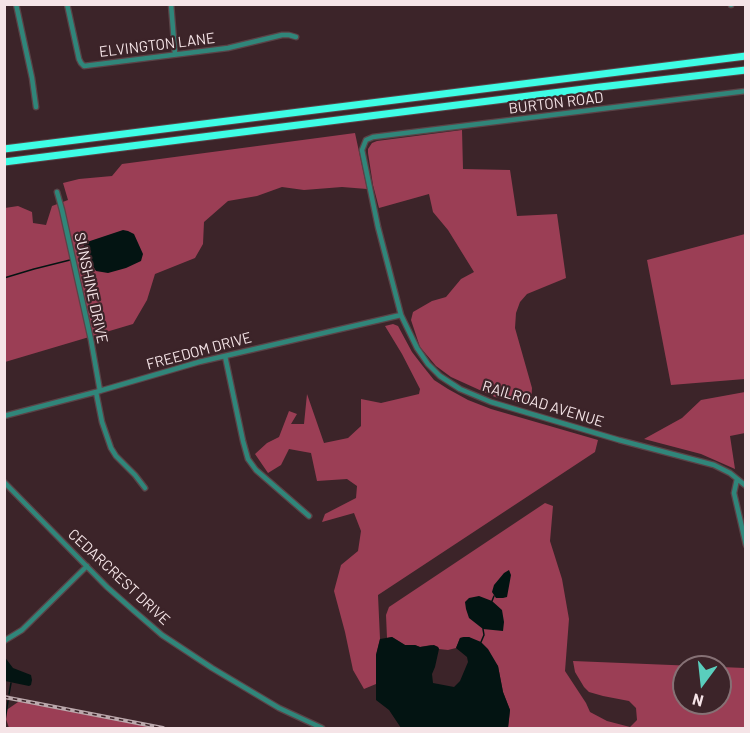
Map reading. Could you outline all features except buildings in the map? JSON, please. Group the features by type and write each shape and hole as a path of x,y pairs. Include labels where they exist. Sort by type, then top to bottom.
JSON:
{"highway":[{"path":"4,149 746,56"},
{"path":"4,162 746,70"}],"street":[{"path":"16,4 36,107"},
{"name":"ELVINGTON LANE","path":"67,4 79,59 84,66 228,48 289,34 296,37"},
{"path":"171,4 175,54"},
{"name":"BURTON ROAD","path":"369,138 746,91"},
{"name":"RAILROAD AVENUE","path":"369,138 364,143 363,154 378,226 401,315 414,343 434,370 452,384 491,402 714,465 730,473 746,486"},
{"name":"SUNSHINE DRIVE","path":"57,192 91,340 102,422 116,456 145,488"},
{"name":"FREEDOM DRIVE","path":"4,416 225,356 401,315"},
{"path":"225,356 248,459 256,470 309,516"},
{"path":"737,479 734,493 746,545"},
{"name":"CEDARCREST DRIVE","path":"4,482 87,566 162,635 279,708 322,729"},
{"path":"4,641 22,630 87,566"}],"shaded area":[{"path":"462,130 463,169 510,170 517,216 557,214 566,278 527,294 520,302 516,313 515,328 532,388 531,406 495,397 451,377 436,366 420,347 411,320 413,312 432,301 446,297 461,279 474,272 448,230 433,212 429,194 379,208 373,185 368,153 372,143"},
{"path":"355,133 367,189 342,187 304,190 282,187 257,196 228,201 204,222 203,244 195,258 155,274 147,300 133,324 5,362 5,208 18,206 32,212 33,223 46,225 52,206 68,200 63,183 112,176 122,164"},
{"path":"123,230 134,234 143,254 141,261 108,273 96,271 92,265 85,262 84,243"},
{"path":"745,234 745,379 671,385 647,260"},
{"path":"393,324 398,326 412,352 434,380 448,389 491,409 598,440 595,452 378,595 380,639 376,655 376,684 364,689 353,670 334,591 341,565 358,551 361,531 354,513 322,522 325,514 356,498 357,486 347,479 317,481 311,453 289,449 281,465 268,473 255,454 267,443 279,437 289,411 297,414 291,424 304,424 307,394 324,443 348,438 361,426 361,399 381,403 419,394 420,389 385,326"},
{"path":"745,392 745,433 730,436 735,469 701,454 644,439 682,418 701,400"},
{"path":"545,503 553,506 550,541 562,579 569,619 565,671 590,712 607,721 630,727 637,720 636,708 629,701 589,692 575,672 573,661 672,665 672,715 732,715 732,667 745,668 745,728 508,728 510,710 503,692 498,666 469,637 460,638 456,648 448,650 431,645 420,647 405,645 392,637 387,638 386,615 389,607"},
{"path":"509,570 511,575 507,597 496,598 492,592 494,585"},
{"path":"479,596 492,601 502,610 503,631 483,629 469,618 465,602 469,598"},
{"path":"392,637 405,645 438,647 432,674 433,683 454,687 460,681 468,662 467,657 456,648 460,638 469,637 481,642 498,666 503,692 510,710 508,728 401,728 389,710 376,700 376,655 380,639"},
{"path":"4,656 13,668 31,675 31,685 5,681"},
{"path":"21,700 163,728 9,728 5,711"}],"waterway":[{"path":"78,255 84,253"},
{"path":"4,278 70,260"},
{"path":"492,601 494,596"},
{"path":"481,642 484,635 483,629"},
{"path":"9,694 11,683"},
{"path":"4,728 8,701"}],"railway":[{"path":"4,697 163,728"}]}
